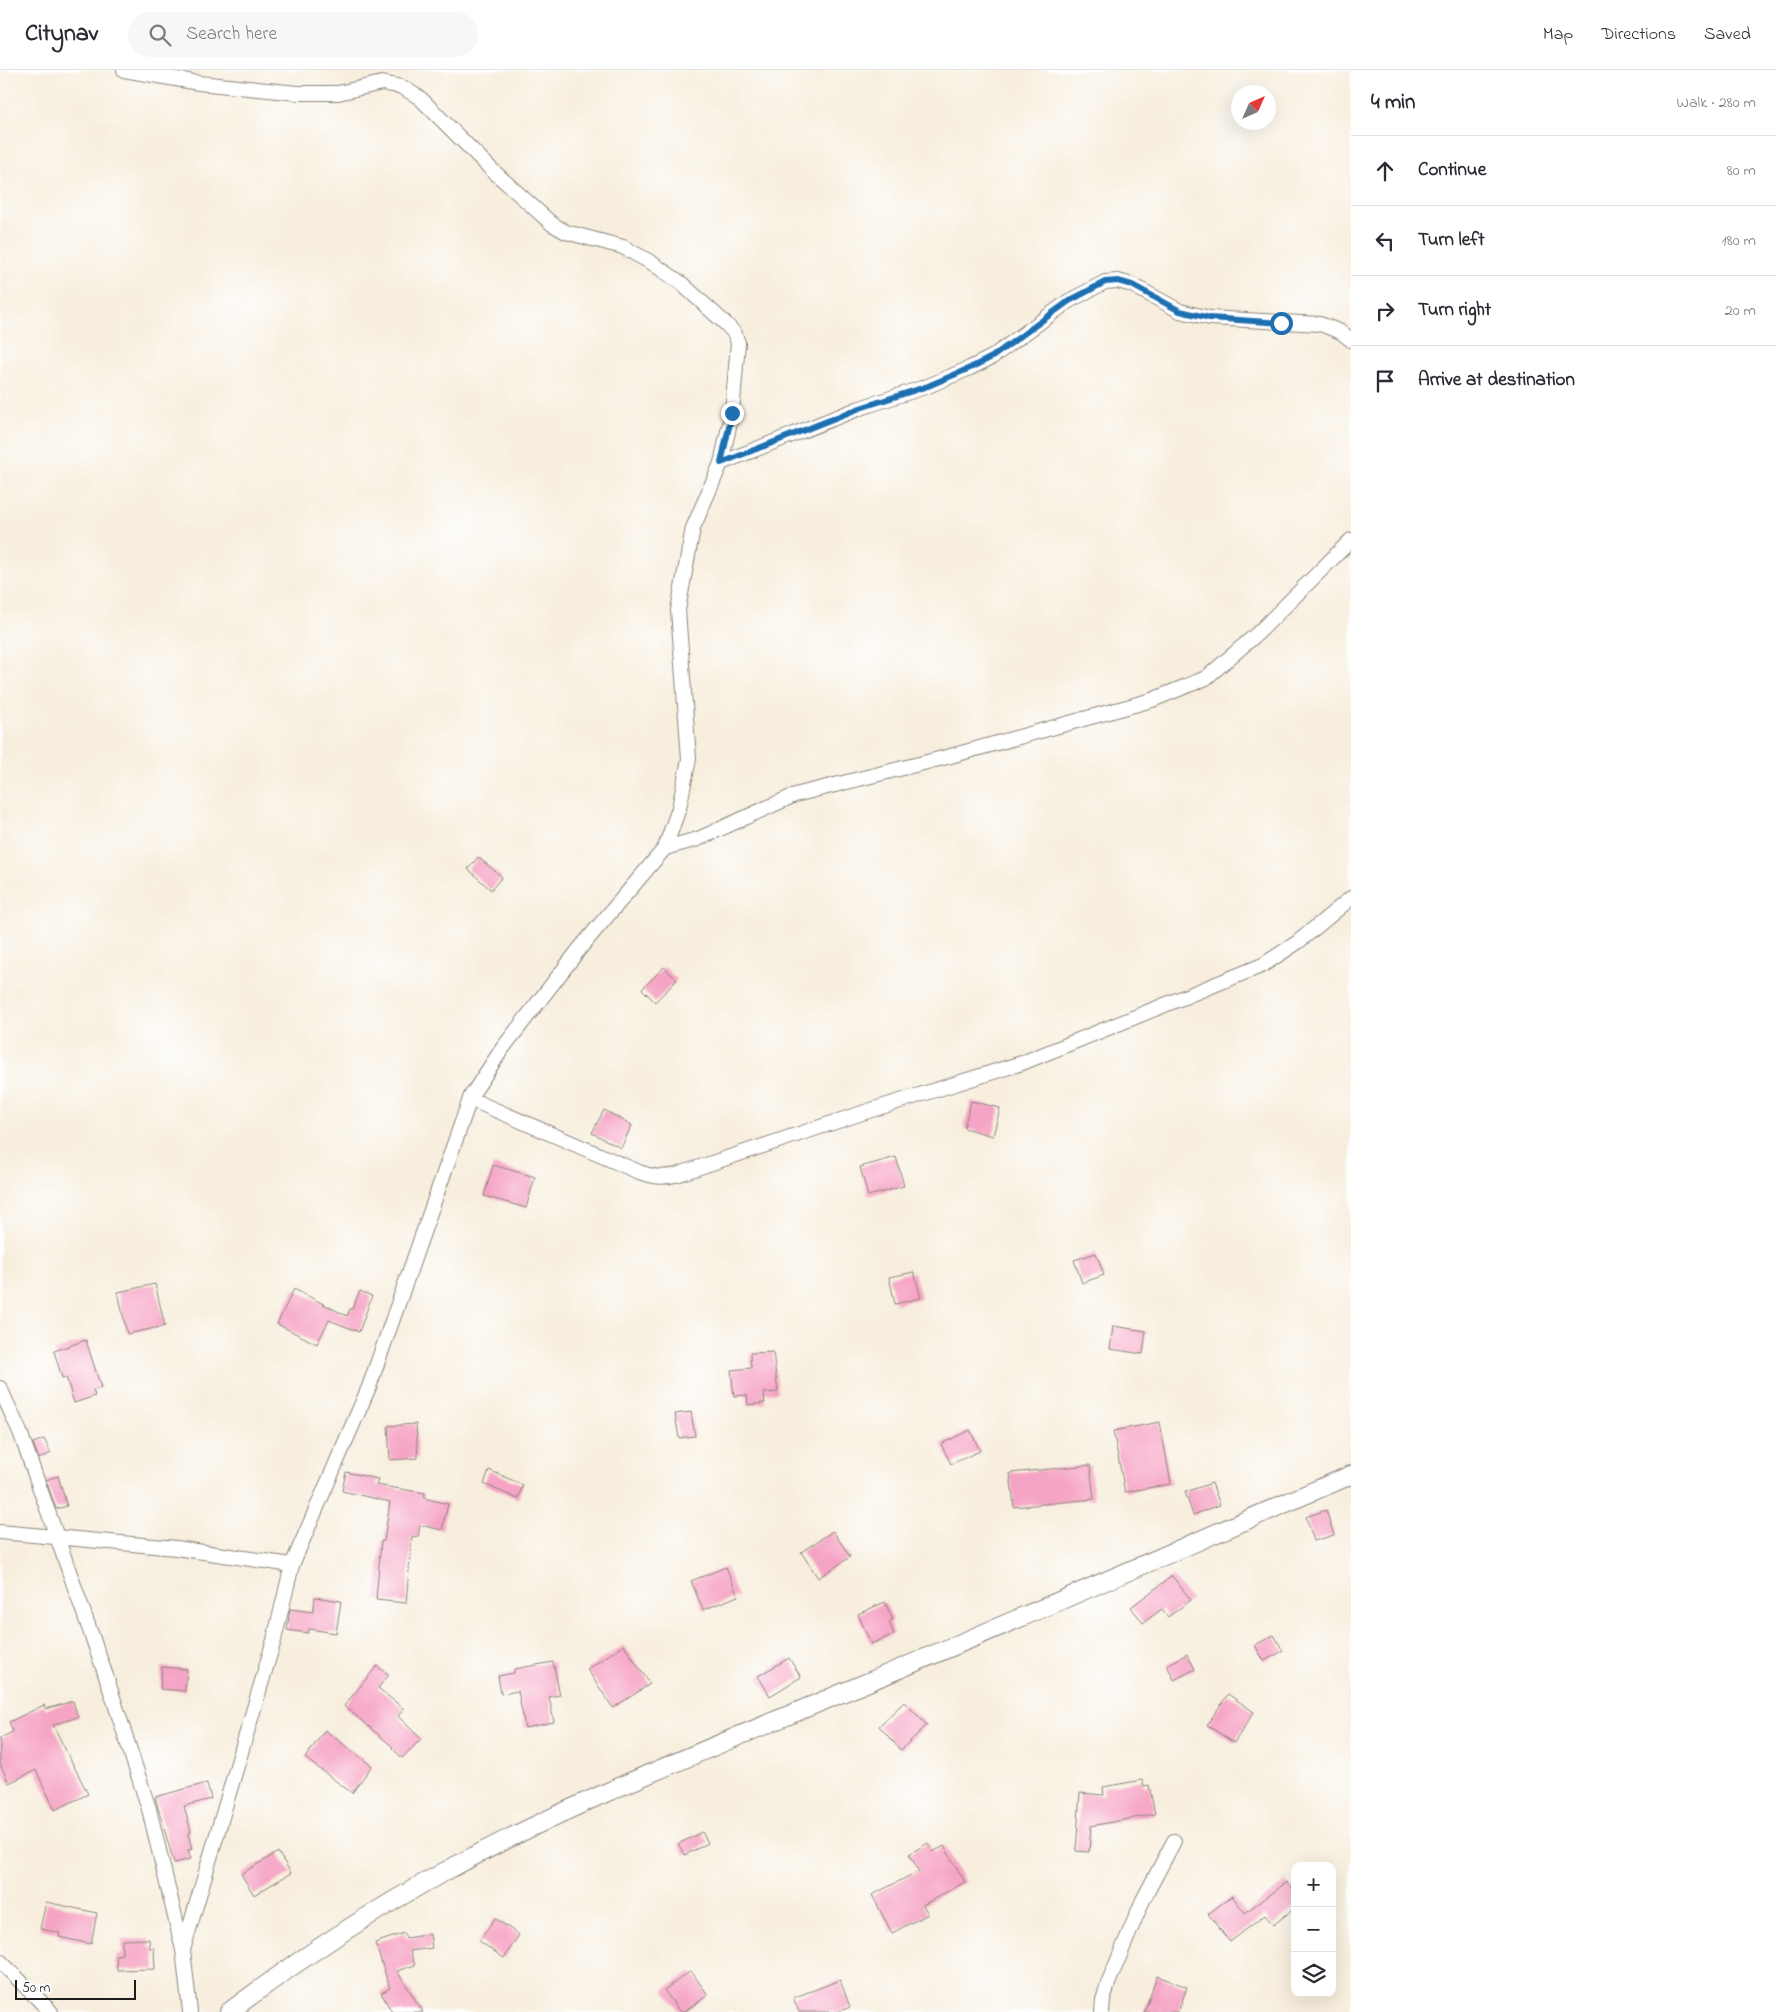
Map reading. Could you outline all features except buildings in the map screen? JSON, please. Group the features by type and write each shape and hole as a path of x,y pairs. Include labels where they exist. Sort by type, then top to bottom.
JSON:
{"street":[{"path":"124,70 199,83 298,93 338,93 382,83 402,86 420,98 492,170 552,224 566,232 623,247 652,263 681,283 735,334 738,343 732,413 721,463 693,528 678,610 689,759 679,808 666,848 582,947 489,1068 470,1100 369,1387 292,1565 274,1640 183,1950"},
{"path":"721,463 860,408 928,386 970,368 992,357 1069,301 1105,282 1118,281 1132,285 1180,311 1210,318 1320,324 1340,332 1351,340"},
{"path":"666,848 698,839 796,795 947,757 1152,700 1182,689 1206,678 1258,633 1351,540"},
{"path":"470,1100 639,1172 659,1178 676,1175 865,1112 1022,1063 1263,965 1298,942 1351,898"},
{"path":"0,1388 20,1432 106,1676 149,1809 183,1950 190,2012"},
{"path":"229,2012 292,1965 368,1915 528,1828 656,1769 863,1684 1351,1475"},
{"path":"0,1532 56,1538 118,1541 292,1565"},
{"path":"1102,2012 1103,2000 1143,1900 1174,1841"},
{"path":"0,1961 52,2012"}],"route":[{"path":"732,413 721,463 860,408 896,398 928,386 970,368 992,357 1069,301 1092,287 1105,282 1118,281 1132,285 1180,311 1210,318 1281,323"}]}
